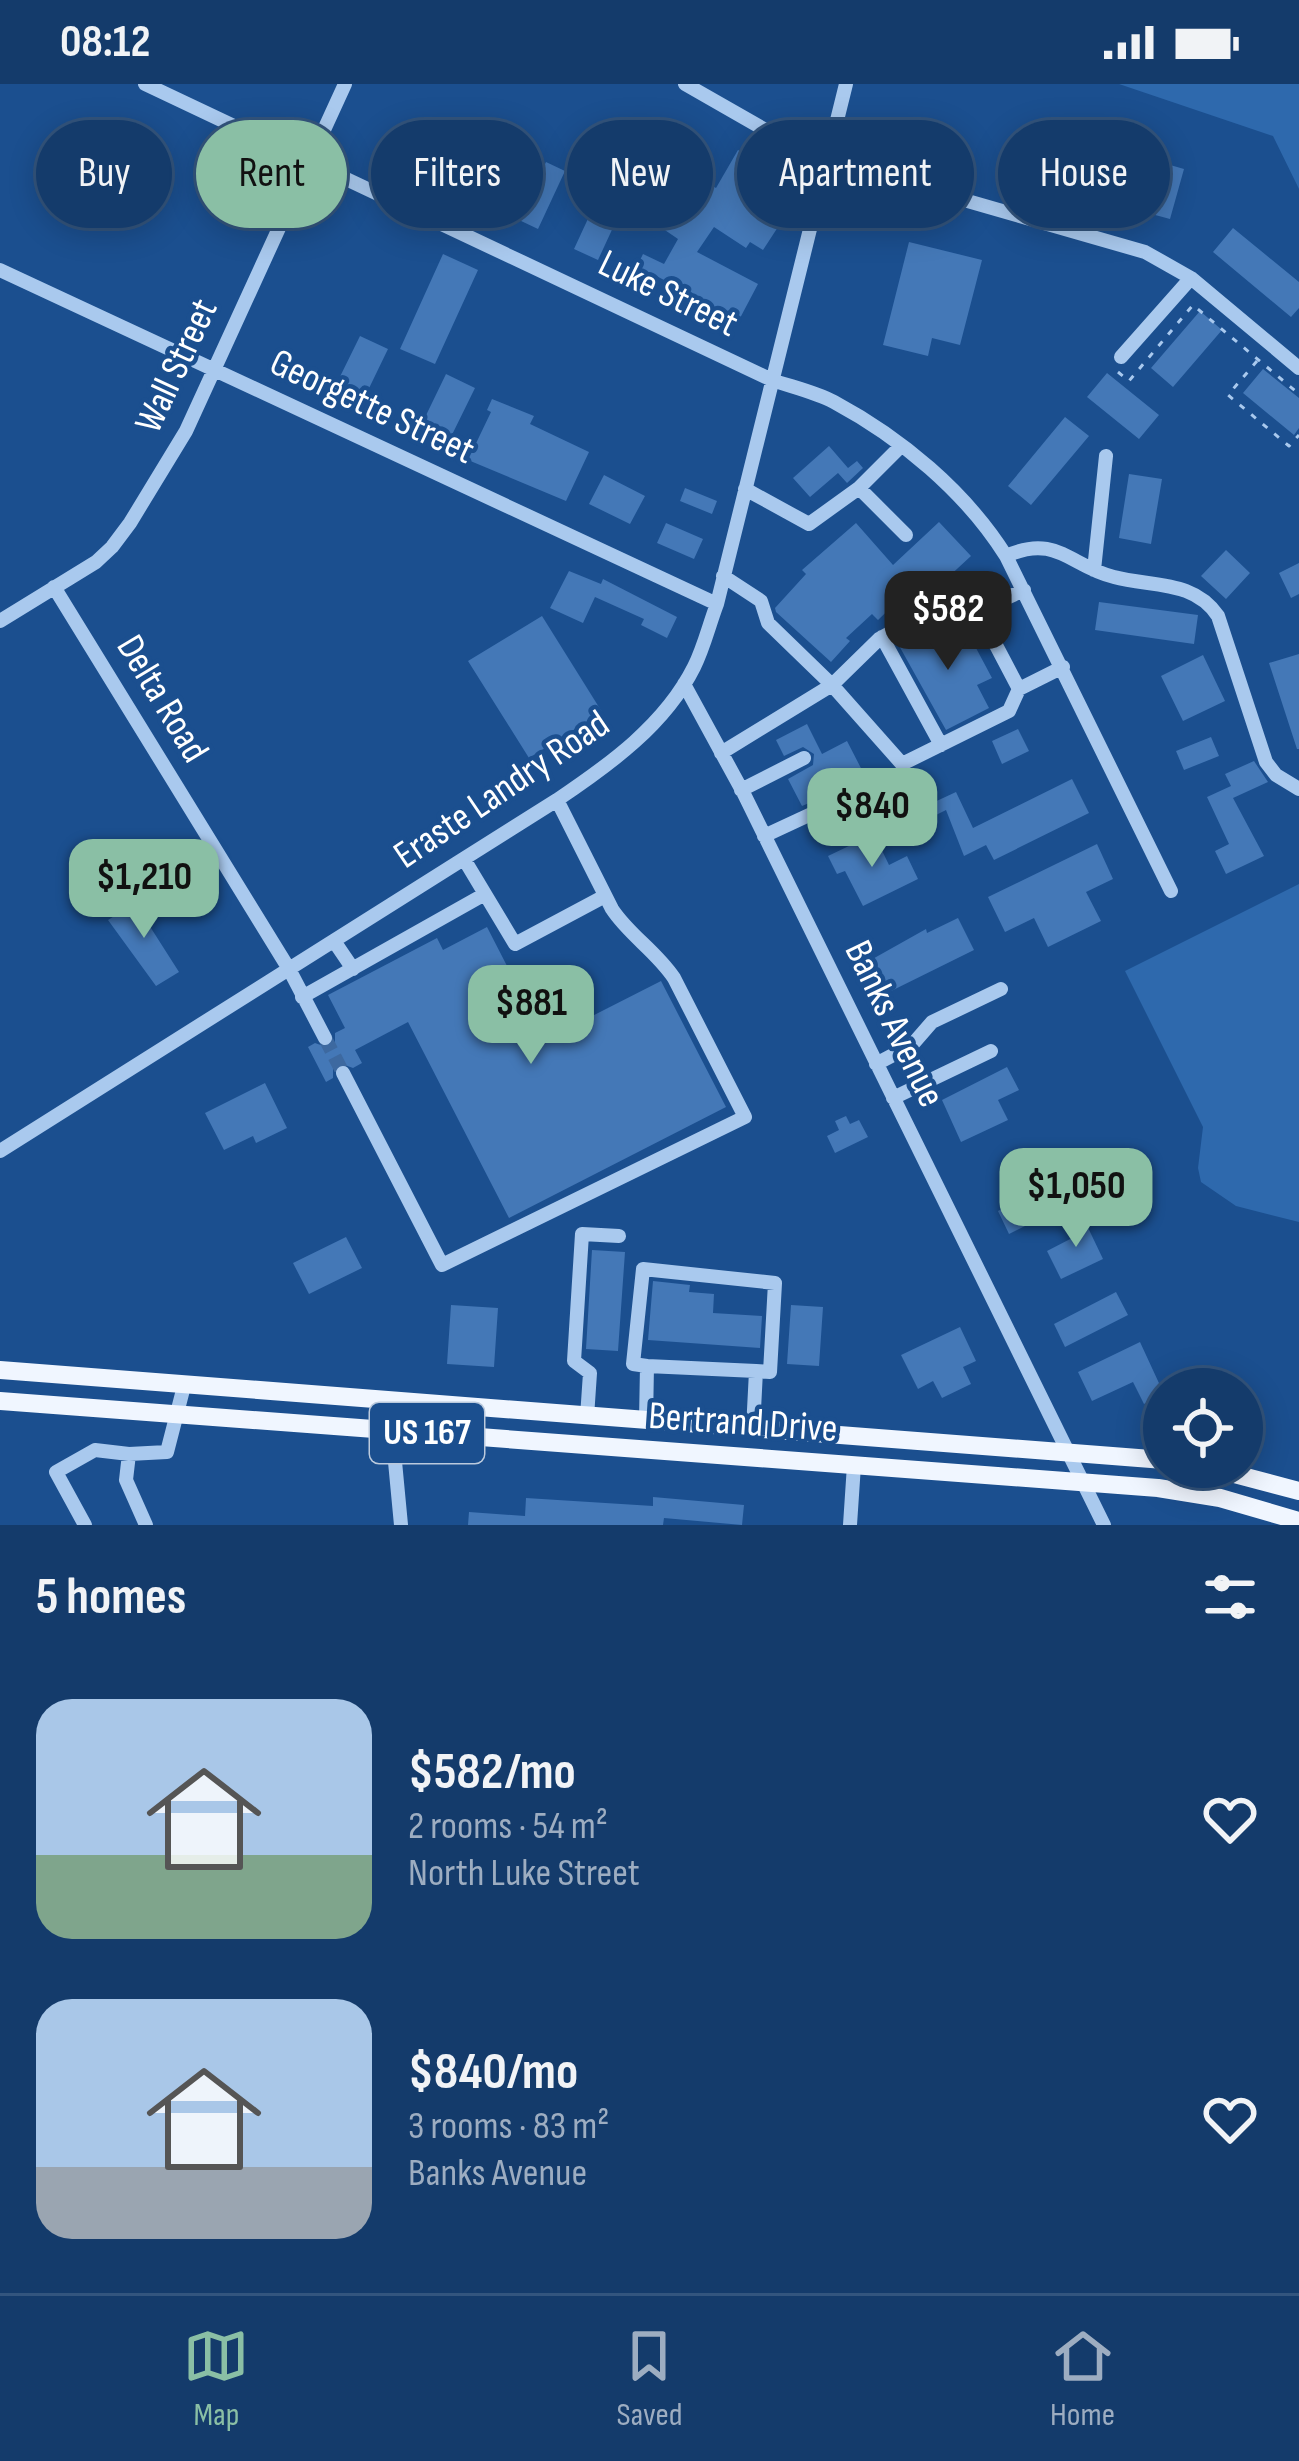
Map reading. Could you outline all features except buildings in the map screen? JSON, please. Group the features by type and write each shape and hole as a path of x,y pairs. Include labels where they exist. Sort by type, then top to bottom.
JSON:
{"main road":[{"name":"Bertrand Drive","path":"0,1370 1143,1458"},
{"name":"Bertrand Drive","path":"0,1401 1082,1482 1220,1498 1299,1521"},
{"path":"1263,1481 1299,1490"}],"street":[{"name":"Luke Street","path":"145,84 223,120"},
{"name":"Wall Street","path":"328,120 345,84"},
{"path":"685,84 751,120"},
{"name":"Eraste Landry Road","path":"838,120 847,84"},
{"name":"Luke Street","path":"347,178 772,380 831,400 902,446 949,485 1006,556 1171,891"},
{"path":"974,204 1144,252 1192,278 1299,368"},
{"name":"Wall Street","path":"0,621 104,555 120,537 178,446 278,228"},
{"name":"Eraste Landry Road","path":"0,1151 557,800 622,754 684,684 717,604 810,228"},
{"name":"Georgette Street","path":"0,271 717,604"},
{"path":"1121,357 1192,278"},
{"path":"745,489 808,524 860,488 902,446"},
{"path":"1094,570 1106,457"},
{"path":"860,488 906,535"},
{"path":"1006,556 1031,548 1053,549 1114,577 1185,589 1207,602 1218,616 1265,762 1276,776 1299,789"},
{"path":"723,576 761,601 768,623 832,685 902,764 1009,711 1019,688 1063,667"},
{"name":"Delta Road","path":"54,587 289,969 325,1038"},
{"path":"722,753 832,685 883,638 940,606 978,611 1024,590"},
{"path":"978,611 1019,688"},
{"path":"883,638 941,745"},
{"name":"Banks Avenue","path":"684,684 764,836 1104,1525"},
{"path":"741,790 804,758"},
{"path":"344,1073 442,1265 745,1117 674,978 660,957 621,922 557,800"},
{"path":"764,836 822,809"},
{"path":"464,859 515,944 605,896"},
{"path":"302,997 485,894"},
{"path":"334,940 353,969"},
{"path":"876,1064 912,1045 932,1022 1001,988"},
{"path":"893,1098 991,1051"},
{"path":"587,1417 590,1372 574,1361 582,1234 620,1235"},
{"path":"643,1269 775,1282 770,1372 756,1371 633,1364 643,1269"},
{"path":"646,1421 647,1366"},
{"path":"753,1429 756,1371"},
{"path":"86,1525 56,1472 95,1450 167,1452 184,1386"},
{"path":"392,1430 400,1525"},
{"path":"129,1454 126,1480 146,1525"},
{"path":"850,1525 854,1465"}],"path":[{"path":"1121,357 1113,368 1129,381 1193,305 1299,394"},
{"path":"1258,359 1228,395 1288,446 1299,434"}],"shaded area":[{"path":"1119,84 1299,84 1299,189 1273,136"},
{"path":"1299,884 1299,1222 1236,1206 1201,1182 1203,1127 1125,971"}],"tunnel":[{"path":"325,1038 343,1073"}]}
